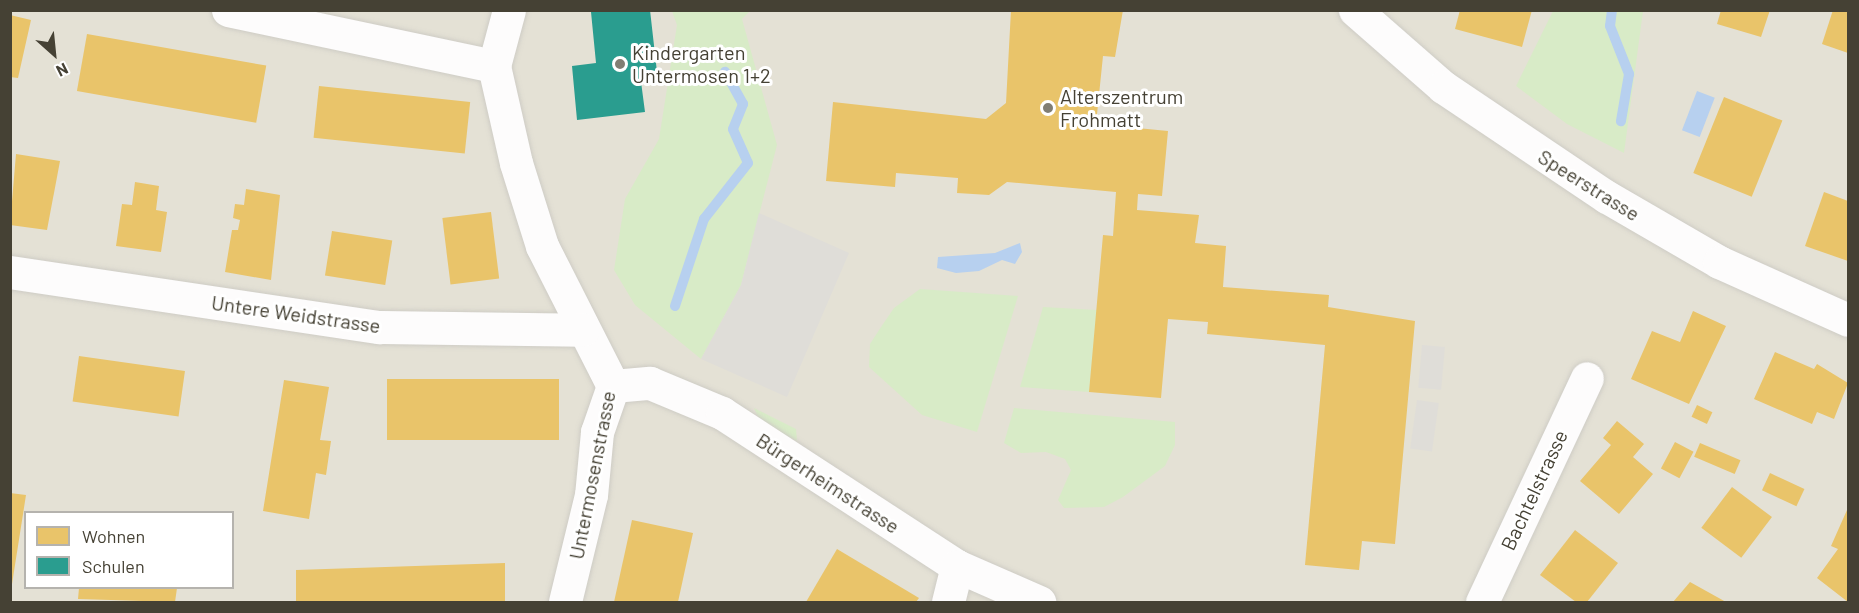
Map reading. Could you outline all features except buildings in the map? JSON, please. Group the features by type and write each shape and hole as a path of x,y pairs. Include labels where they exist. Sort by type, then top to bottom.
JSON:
{"street":[{"path":"228,10 494,66"},
{"name":"Untermosenstrasse","path":"509,10 494,66 542,246 613,386 597,432 591,495 565,603"},
{"name":"Speerstrasse","path":"1355,10 1443,87 1607,197 1719,262 1848,320"},
{"name":"Untere Weidstrasse","path":"10,272 379,327 583,330"},
{"name":"Bachtelstrasse","path":"1482,603 1587,378"},
{"name":"Bürgerheimstrasse","path":"613,386 650,383 722,413 957,566 1039,603"},
{"path":"948,603 957,566"}],"shaded area":[{"path":"10,11 1848,11 1848,602 11,602"},
{"path":"759,213 849,253 787,397 701,359 741,285"},
{"path":"1422,345 1445,347 1441,390 1418,388"},
{"path":"1417,400 1439,403 1432,452 1410,449"}],"green space":[{"path":"672,11 750,11 742,19 777,145 741,285 701,359 635,305 614,270 625,199 659,139 677,25"},
{"path":"1553,11 1643,11 1624,153 1567,124 1516,86"},
{"path":"920,289 1018,296 977,432 922,415 869,367 870,344 881,327 894,308"},
{"path":"1043,307 1097,310 1089,392 1020,387"},
{"path":"754,408 796,429 797,441 760,422"},
{"path":"1014,408 1175,422 1175,445 1165,466 1123,497 1104,507 1064,508 1058,500 1071,470 1065,459 1046,452 1021,453 1004,443"}],"water":[{"path":"1697,91 1715,98 1700,137 1682,130"},
{"path":"1020,243 1022,252 1015,264 1002,260 979,271 956,273 937,268 938,257 995,253"}],"waterway":[{"path":"1612,10 1610,26 1629,74 1621,121"},
{"path":"675,306 704,219 748,163 733,129 743,104 725,72"}],"place":[{"name":"Kindergarten Untermosen 1+2","path":"620,64"},
{"name":"Alterszentrum Frohmatt","path":"1048,108"}]}
